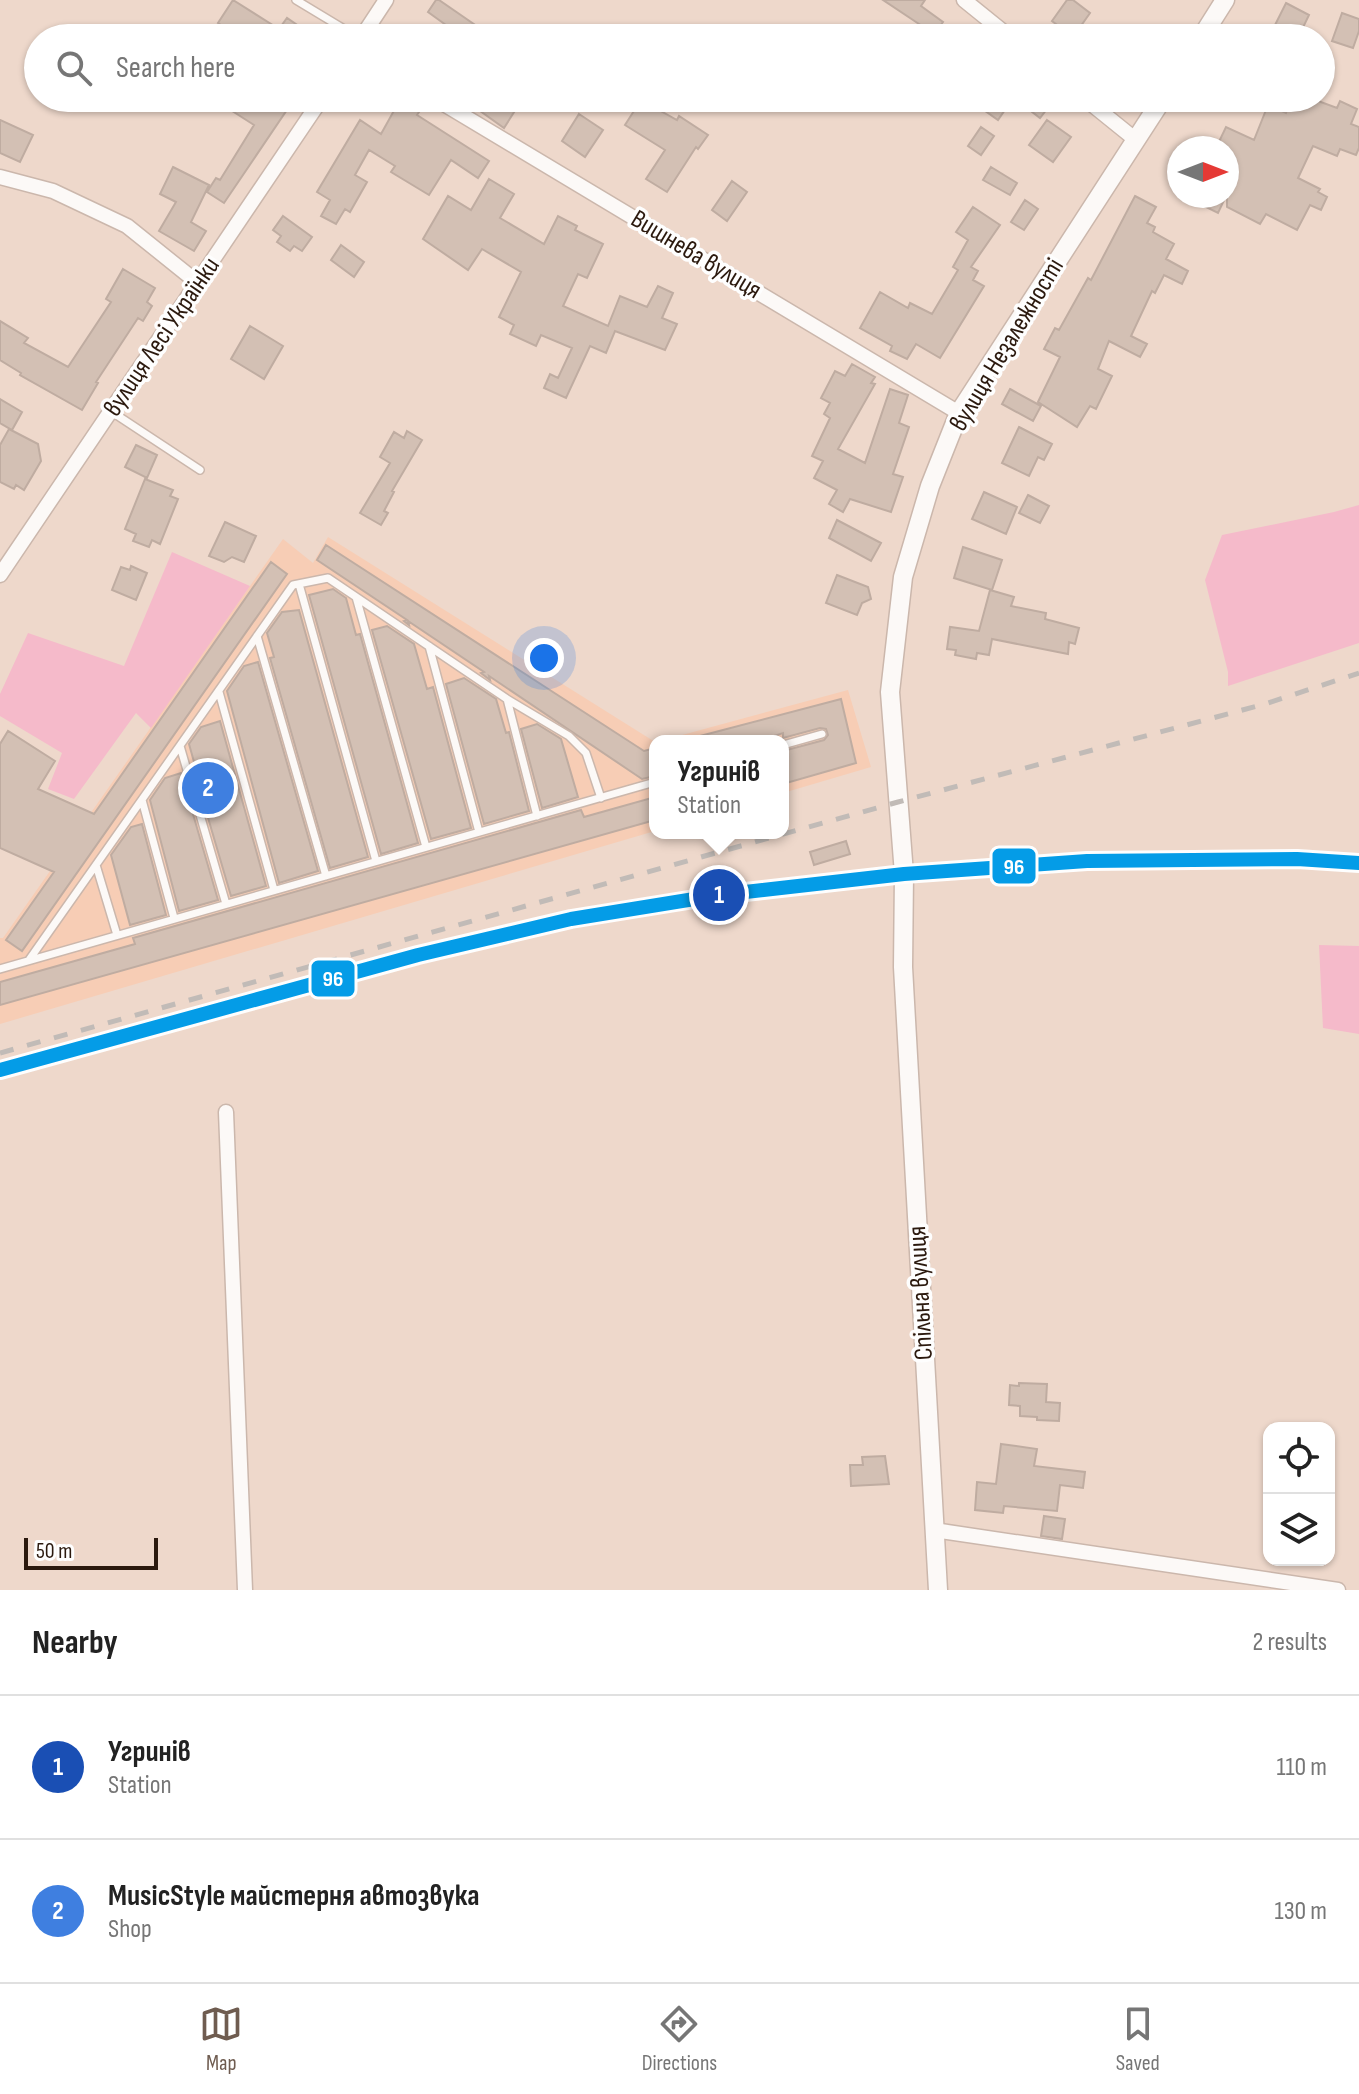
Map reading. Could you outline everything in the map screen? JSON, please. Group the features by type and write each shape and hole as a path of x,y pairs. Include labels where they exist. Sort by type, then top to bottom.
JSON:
{"street":[{"path":"370,24 386,0"},
{"path":"964,0 994,24"},
{"path":"1210,24 1225,0"},
{"name":"вулиця Лесі Українки","path":"0,575 313,112"},
{"name":"Вишнева вулиця","path":"457,112 959,413"},
{"path":"1101,112 1136,140"},
{"name":"вулиця Незалежності","path":"905,996 904,874 890,692 903,577 930,486 959,413 1154,112"},
{"path":"0,177 53,191 127,226 198,283"},
{"name":"Спільна вулиця","path":"905,996 938,1590"},
{"path":"226,1112 245,1590"},
{"path":"934,1530 1236,1583 1338,1590"}],"lane":[{"path":"296,0 336,24"},
{"path":"112,412 200,470"},
{"path":"29,960 293,585 328,578 507,699 569,736 586,753 601,798"},
{"path":"299,584 376,861"},
{"path":"356,597 426,847"},
{"path":"257,636 326,876"},
{"path":"429,646 479,832"},
{"path":"219,692 274,890"},
{"path":"507,699 537,816"},
{"path":"789,743 822,734"},
{"path":"180,746 226,904"},
{"path":"0,969 649,784"},
{"path":"142,800 174,918"},
{"path":"96,865 117,935"}],"shaded area":[{"path":"1359,505 1359,643 1228,686 1228,672 1205,580 1222,535"},
{"path":"328,537 649,738 649,833 0,1024 0,938 3,938 283,539 313,563"},
{"path":"172,552 250,586 151,728 136,713 74,799 48,789 62,753 0,716 0,694 28,633 124,666"},
{"path":"848,690 871,767 789,791 789,735 682,735"},
{"path":"1319,945 1359,946 1359,1034 1323,1028"}],"building":[{"path":"233,0 271,24 220,24"},
{"path":"439,0 474,24 445,24 428,12"},
{"path":"883,0 925,0 921,6 943,22 919,24"},
{"path":"1067,0 1073,0 1090,13 1082,24 1056,24 1052,21"},
{"path":"1286,3 1309,15 1305,24 1276,24"},
{"path":"1342,13 1359,19 1359,31 1353,48 1335,42"},
{"path":"1340,101 1357,109 1351,124 1359,127 1356,155 1340,149 1337,156 1313,146 1298,178 1320,189 1318,192 1327,197 1321,210 1310,205 1297,230 1266,214 1260,224 1229,208 1239,208 1239,136 1222,136 1226,127 1254,140 1265,112 1335,112"},
{"path":"234,112 286,112 224,203 207,192 216,178 220,180 254,125"},
{"path":"393,112 419,112 417,115 489,161 478,178 451,160 429,195 391,172 395,166 369,150 355,175 367,182 350,212 345,209 336,224 321,216 330,200 317,192 360,120 381,134"},
{"path":"482,112 514,112 504,128"},
{"path":"633,112 663,112 677,120 679,116 708,135 698,149 696,147 667,192 646,179 665,150 625,125"},
{"path":"987,112 1003,112 998,120"},
{"path":"579,114 603,130 585,157 562,141"},
{"path":"0,120 33,135 20,162 0,153"},
{"path":"1047,120 1071,137 1053,162 1029,145"},
{"path":"981,127 994,136 981,155 968,146"},
{"path":"173,167 209,185 191,222 206,231 194,251 159,231 176,202 160,194"},
{"path":"991,167 1017,183 1010,195 983,180"},
{"path":"489,179 514,194 500,218 544,244 558,216 577,226 575,230 603,244 587,278 578,274 563,306 608,326 620,296 647,307 658,286 673,293 662,318 677,324 665,350 615,331 606,353 590,346 566,398 544,388 550,374 558,378 572,348 541,335 536,346 510,334 514,325 499,317 521,272 482,249 468,270 423,239 448,196 471,210"},
{"path":"732,181 747,192 727,221 712,210"},
{"path":"1135,196 1156,207 1147,223 1155,227 1153,232 1174,244 1166,259 1188,271 1182,284 1164,275 1155,293 1152,291 1131,336 1147,344 1140,357 1109,341 1098,369 1112,376 1096,409 1090,406 1077,427 1038,402 1060,357 1044,349 1055,328 1059,330 1088,278 1091,280"},
{"path":"1025,200 1038,209 1024,230 1011,222"},
{"path":"973,207 1000,225 971,267 978,271 973,280 984,286 940,358 916,344 907,359 890,351 892,346 860,328 880,292 908,308 910,303 932,314 958,270 953,267 968,240 956,232"},
{"path":"283,216 312,237 302,251 294,246 290,251 277,242 281,236 273,230"},
{"path":"341,245 364,262 354,277 331,260"},
{"path":"123,269 155,288 147,302 152,306 143,321 138,318 96,382 82,410 0,360 0,321 28,338 24,343 68,367 111,302 106,299"},
{"path":"250,326 283,346 264,379 231,359"},
{"path":"852,364 875,377 871,383 875,384 838,449 865,463 890,389 908,395 899,423 909,427 893,474 903,477 891,512 850,499 843,512 829,504 837,490 814,478 823,461 812,456 830,418 824,414 830,403 821,398 835,371 845,376"},
{"path":"1010,389 1041,406 1033,421 1002,404"},
{"path":"0,399 22,412 12,430 0,423"},
{"path":"1019,427 1052,444 1044,460 1038,457 1029,476 1002,463"},
{"path":"9,429 38,444 41,461 24,490 0,482 0,445"},
{"path":"407,431 422,440 392,491 384,511 388,513 381,525 360,513 390,463 380,457 394,432 404,438"},
{"path":"136,445 157,455 147,478 125,467"},
{"path":"145,479 173,490 170,496 178,499 160,544 152,540 149,547 133,541 136,534 125,529"},
{"path":"984,492 1017,507 1006,534 972,519"},
{"path":"1028,495 1049,506 1040,523 1019,513"},
{"path":"837,520 881,543 871,561 829,538"},
{"path":"225,522 256,536 244,562 232,557 224,562 209,556"},
{"path":"326,545 644,751 649,750 649,777 642,779 489,676 490,680 481,673 484,672 408,621 409,625 404,621 407,620 317,560"},
{"path":"963,547 1002,560 992,590 954,578"},
{"path":"271,562 287,574 22,951 6,940 54,872 0,848 0,744 8,731 55,761 38,789 94,814"},
{"path":"131,566 147,573 136,600 112,590 121,567 130,570"},
{"path":"837,575 868,587 871,599 862,603 857,615 826,603"},
{"path":"333,589 346,598 356,635 360,634 418,843 381,854 309,595"},
{"path":"990,590 1014,597 1011,606 1046,613 1045,619 1079,628 1075,644 1069,642 1068,654 992,639 989,655 977,653 976,659 955,655 956,650 947,649 950,627 979,631"},
{"path":"299,610 368,857 330,868 270,658 274,657 267,633 282,612"},
{"path":"387,626 414,644 427,689 433,687 471,828 431,839 372,630"},
{"path":"258,662 318,871 279,883 227,691 244,666"},
{"path":"464,678 496,699 506,733 509,732 529,811 484,824 446,684"},
{"path":"841,699 856,763 789,782 789,749 824,740 828,735 826,729 789,736 783,733 704,735"},
{"path":"220,721 266,886 231,896 189,744 201,727"},
{"path":"537,724 561,739 578,797 542,808 521,729"},
{"path":"181,773 218,900 179,911 150,800 165,778"},
{"path":"649,799 649,822 0,1005 0,982 135,944 133,938 581,810 584,817"},
{"path":"142,824 166,915 130,925 111,855 131,827"},
{"path":"846,841 850,854 814,865 810,852"},
{"path":"1019,1383 1047,1384 1046,1402 1060,1403 1059,1421 1020,1416 1020,1406 1009,1405 1010,1385 1019,1386"},
{"path":"1001,1444 1037,1449 1034,1466 1085,1472 1083,1488 1060,1485 1057,1511 1004,1506 1003,1513 975,1510 977,1482 996,1484"},
{"path":"885,1456 889,1484 851,1486 850,1465 863,1465 862,1457"},
{"path":"1044,1516 1065,1519 1062,1539 1041,1536"}],"railway":[{"path":"789,832 1265,704 1359,673"},
{"path":"0,1053 766,839"}],"transit line":[{"name":"96","path":"0,1070 418,955 571,919 719,895 904,874 1087,861 1297,859 1359,863"}],"place":[{"name":"MusicStyle майстерня автозвука","path":"208,788"},
{"name":"Угринів","path":"719,895"}]}
